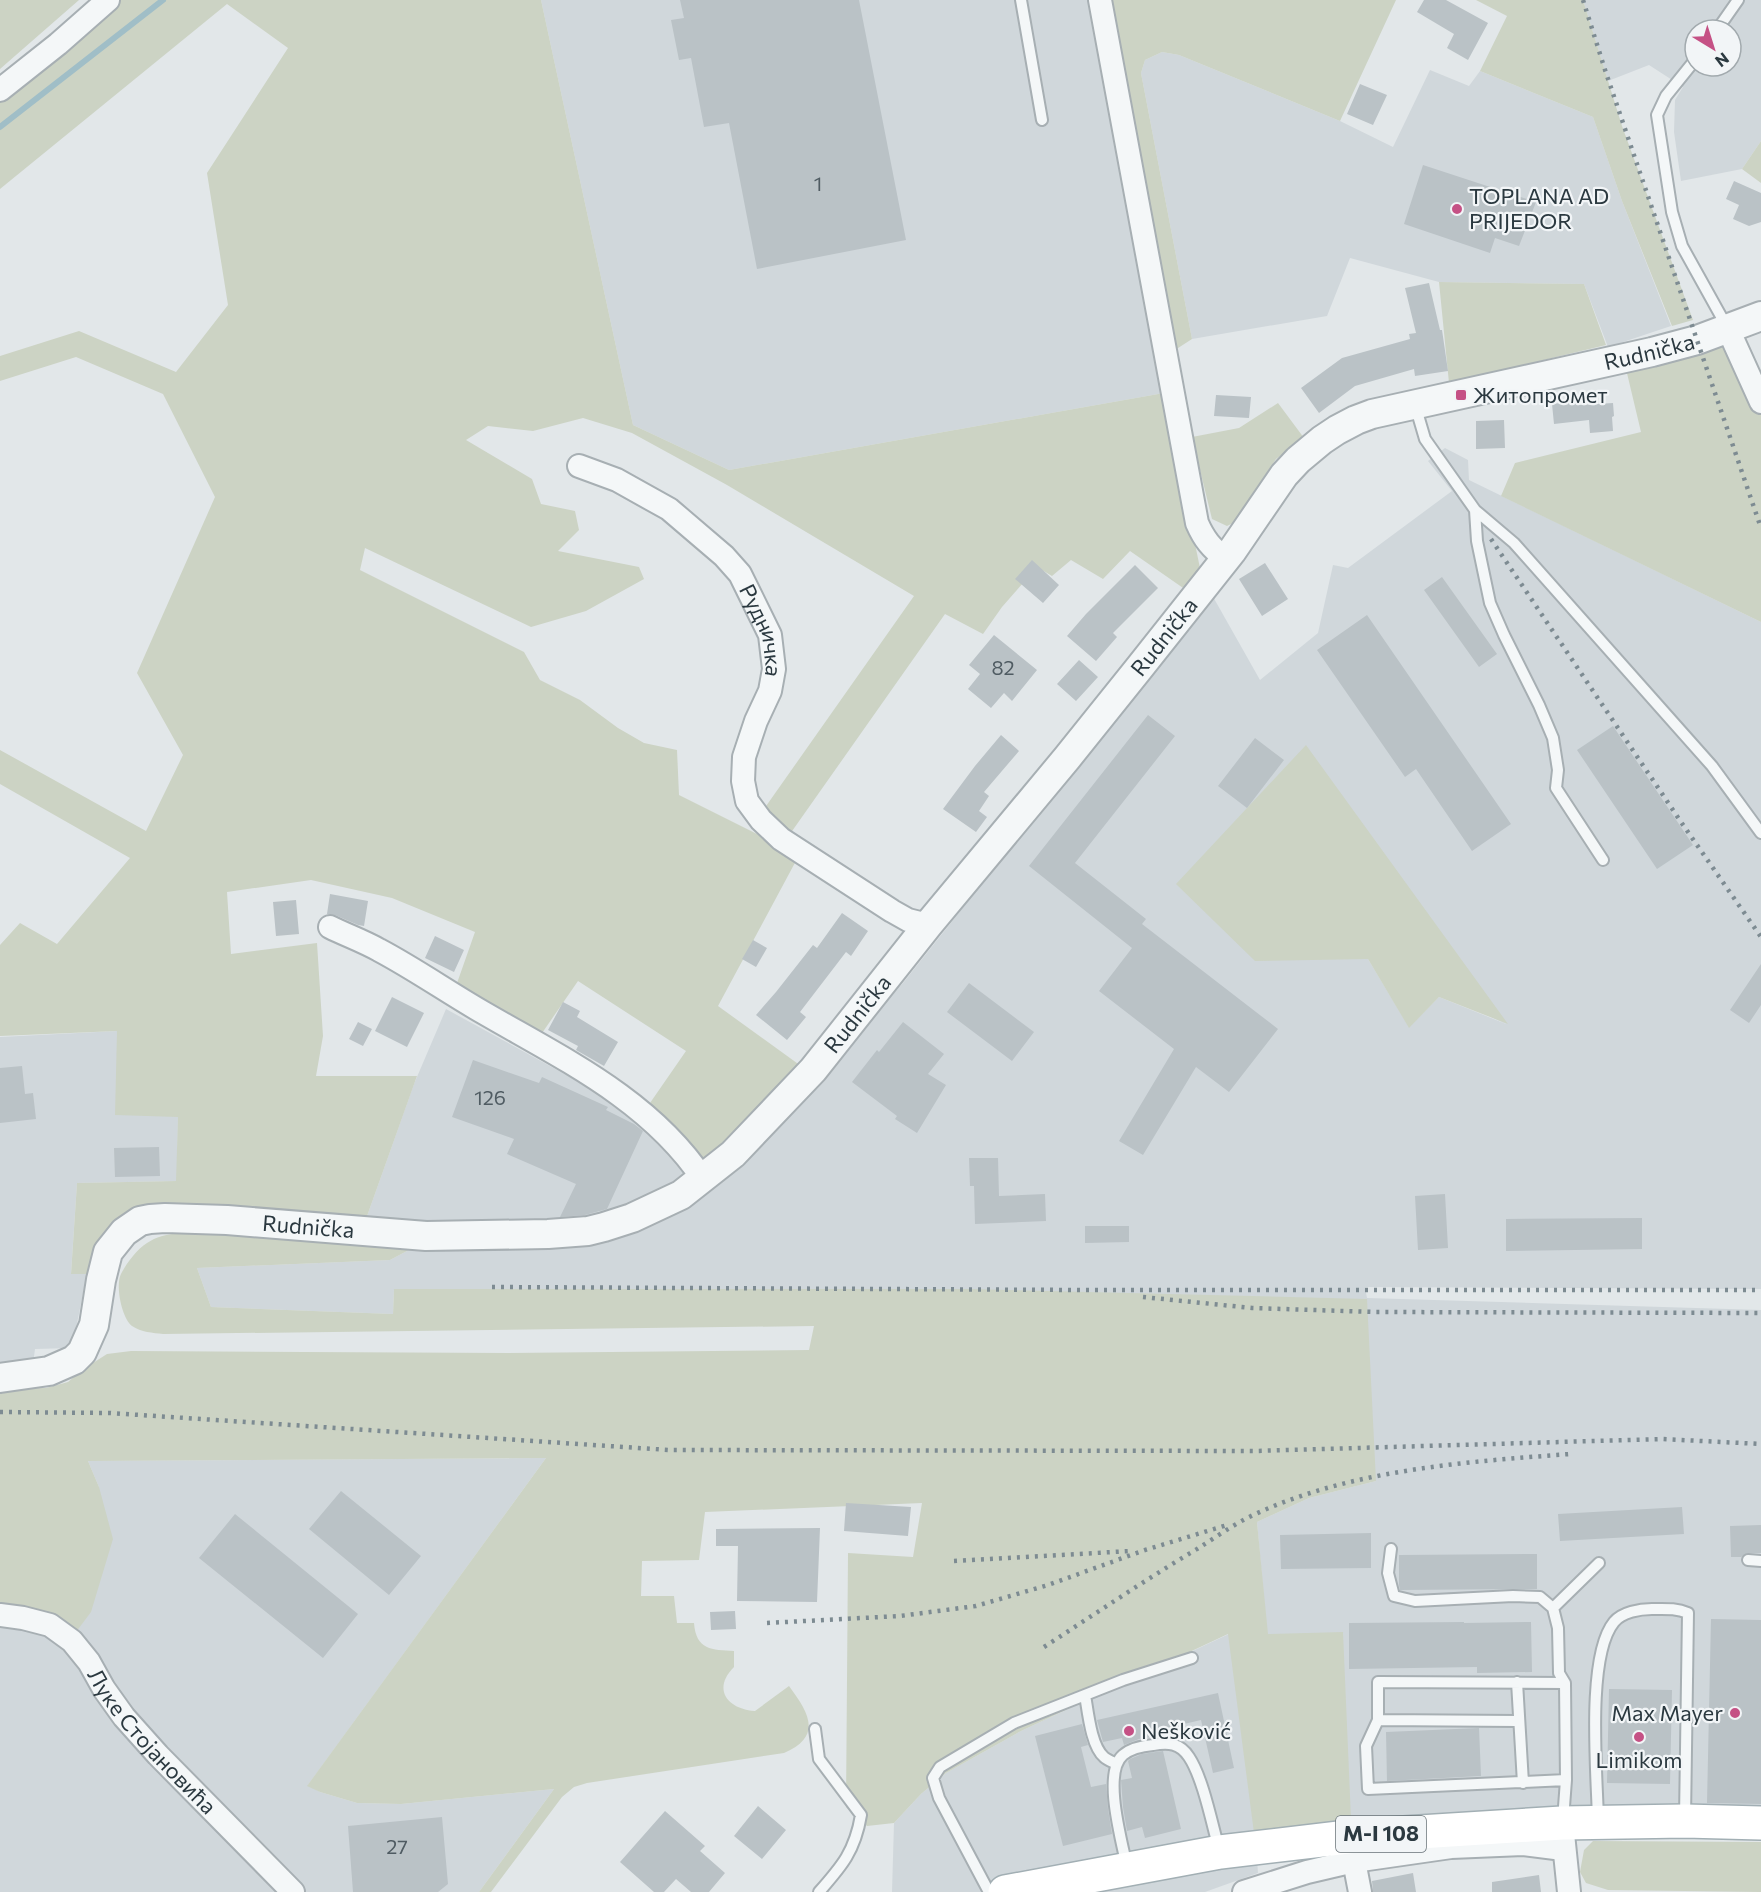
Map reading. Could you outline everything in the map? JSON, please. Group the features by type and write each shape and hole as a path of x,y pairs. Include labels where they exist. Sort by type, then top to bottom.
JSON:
{"main road":[{"name":"M-I 108","path":"1005,1892 1220,1852 1355,1848 1563,1836 1598,1822 1685,1821 1761,1824"}],"street":[{"path":"0,90 108,0"},
{"path":"1100,0 1197,523 1212,549 1226,559"},
{"name":"Rudnička","path":"0,1378 49,1371 68,1363 82,1352 94,1325 108,1252 124,1232 140,1221 165,1218 226,1220 426,1236 548,1234 588,1231 633,1218 681,1196 733,1154 813,1070 1226,559 1284,475 1307,451 1356,420 1372,414 1652,352 1728,329 1761,316"},
{"path":"1728,329 1761,402"},
{"name":"Рудничка","path":"579,466 617,480 669,509 724,556 740,574 770,635 774,669 770,691 756,721 744,757 743,781 747,801 760,820 781,839 892,911 908,920 928,925"},
{"path":"330,927 379,950 598,1080 634,1105 662,1129 687,1156 703,1179"},
{"name":"Луке Стојановића","path":"0,1615 50,1625 72,1641 89,1662 104,1689 124,1717 158,1755 293,1892"},
{"path":"1563,1836 1569,1892"},
{"path":"1244,1892 1306,1872 1355,1848 1360,1892"}],"lane":[{"path":"1021,0 1042,120"},
{"path":"1725,18 1738,0"},
{"path":"1683,75 1666,96 1657,115 1672,212 1682,246 1728,329"},
{"path":"1415,405 1425,439 1475,510 1514,543 1704,757 1761,833"},
{"path":"1475,510 1477,541 1490,603 1553,738 1558,770 1556,788 1603,860"},
{"path":"1391,1549 1388,1574 1394,1596 1415,1601 1513,1596 1540,1597 1553,1608 1558,1628 1559,1673 1565,1683 1566,1780 1563,1836"},
{"path":"1748,1560 1761,1561"},
{"path":"1553,1608 1599,1563"},
{"path":"1598,1822 1595,1688 1604,1638 1615,1620 1638,1609 1678,1609 1688,1613 1685,1821"},
{"path":"989,1892 939,1798 933,1778 940,1767 1014,1723 1123,1680 1192,1658"},
{"path":"1565,1683 1378,1682 1377,1720 1366,1746 1368,1789 1566,1780"},
{"path":"1517,1682 1523,1783"},
{"path":"1085,1695 1095,1743 1103,1756 1117,1764"},
{"path":"1377,1720 1518,1721"},
{"path":"815,1728 819,1759 861,1815 858,1836 842,1867 819,1892"},
{"path":"1127,1869 1113,1793 1114,1770 1122,1756 1136,1747 1167,1743 1180,1747 1189,1757 1198,1776 1220,1852"}],"shaded area":[{"path":"541,0 1090,0 1164,393 729,470 633,425"},
{"path":"1583,0 1761,0 1761,141 1742,169 1681,181 1674,132 1675,100 1683,87 1649,65 1608,81"},
{"path":"1162,52 1179,55 1340,121 1393,147 1430,70 1469,86 1480,71 1593,117 1622,201 1671,326 1608,347 1584,284 1439,282 1350,258 1327,316 1192,339 1141,73 1145,60"},
{"path":"1445,448 1468,460 1469,480 1761,622 1761,1289 1365,1287 1367,1298 1761,1310 1761,1807 1551,1810 1351,1819 1255,1832 1258,1873 1205,1892 892,1892 894,1823 921,1794 946,1773 1021,1731 1229,1634 1267,1634 1257,1522 1309,1498 1376,1481 970,1289 394,1289 393,1314 211,1307 197,1268 390,1260 424,1242 508,1247 695,1196 776,1131 829,1066 903,983 1212,595 1260,680 1318,633 1333,565 1348,568 1452,491 1428,461","holes":["1368,959 1506,1024 1439,997 1409,1027"]},
{"path":"446,1009 641,1116 691,1174 639,1203 585,1220 473,1222 366,1219 414,1084"},
{"path":"117,1031 178,1116 177,1181 77,1183 71,1273 87,1274 72,1348 35,1349 33,1364 0,1366 0,1037"},
{"path":"546,1458 308,1785 320,1792 357,1803 401,1804 554,1789 479,1892 0,1892 0,1625 99,1487 88,1461"}],"green space":[{"path":"0,0 79,0 0,69"},
{"path":"107,0 541,0 633,425 729,470 1164,393 1201,573 1186,590 1130,551 1103,579 1071,560 1052,576 1037,567 1002,607 983,634 945,614 790,834 764,809 914,596 727,485 632,433 583,418 533,431 488,426 466,440 532,479 541,504 575,511 579,530 558,551 639,567 644,579 586,611 531,627 365,548 360,570 524,652 540,680 580,700 618,728 644,743 677,750 679,795 781,846 797,859 718,1006 801,1066 737,1137 691,1174 641,1116 686,1051 578,981 540,1036 456,986 475,932 392,898 311,880 227,892 231,954 317,943 323,1036 316,1076 417,1076 366,1219 123,1219 105,1231 96,1247 87,1274 71,1274 77,1183 176,1181 178,1117 115,1115 117,1031 0,1036 0,945 20,923 57,944 130,858 0,784 0,750 146,831 183,755 137,673 215,497 163,394 76,357 0,381 0,356 79,331 176,372 228,305 207,173 288,48 227,4 0,189 0,88"},
{"path":"1111,0 1396,0 1340,121 1179,55 1162,52 1145,60 1141,73 1192,339 1175,350"},
{"path":"1476,0 1583,0 1622,126 1693,320 1672,326 1622,201 1593,117 1480,71 1507,16"},
{"path":"1761,141 1761,183 1742,169"},
{"path":"1439,282 1584,284 1606,345 1449,383"},
{"path":"1716,340 1743,372 1761,413 1761,622 1501,496 1515,463 1641,432 1626,369"},
{"path":"1278,403 1304,438 1276,459 1237,521 1227,526 1212,519 1192,437 1239,428"},
{"path":"1306,745 1508,1024 1439,997 1409,1028 1368,959 1255,961 1176,884"},
{"path":"210,1232 424,1242 390,1260 197,1268 211,1307 393,1314 394,1289 970,1289 1367,1299 1376,1481 1309,1498 1257,1522 1268,1634 1343,1632 1351,1819 1254,1833 1228,1634 1021,1731 946,1773 921,1794 894,1823 867,1826 846,1807 848,1553 913,1557 922,1503 705,1512 699,1560 642,1561 641,1596 674,1596 677,1623 694,1623 698,1639 707,1647 734,1651 734,1667 724,1683 724,1690 730,1702 755,1711 789,1686 802,1705 809,1723 804,1739 784,1753 587,1783 574,1787 562,1797 491,1892 479,1892 554,1789 401,1804 357,1803 307,1786 546,1458 88,1461 99,1487 113,1539 91,1612 76,1632 0,1606 0,1389 46,1388 68,1382 107,1354 131,1351 508,1353 809,1350 814,1326 163,1334 143,1331 132,1326 123,1309 119,1294 119,1279 132,1257 143,1246 161,1236"},
{"path":"1593,1841 1761,1842 1761,1892 1608,1890 1586,1883 1580,1872 1584,1850"}],"building":[{"path":"680,0 859,0 906,240 757,269 729,123 704,127 691,58 679,60 671,20 684,18"},
{"path":"1424,0 1446,0 1488,23 1468,60 1447,48 1454,34 1417,12"},
{"path":"1360,84 1387,95 1373,125 1347,114"},
{"name":"TOPLANA AD PRIJEDOR","path":"1423,165 1536,202 1519,246 1495,238 1490,253 1404,224"},
{"path":"1734,181 1761,193 1761,222 1749,226 1733,219 1739,205 1726,199"},
{"path":"1429,283 1440,330 1442,330 1448,371 1415,376 1414,369 1355,386 1319,413 1301,388 1342,358 1410,339 1409,334 1416,333 1405,288"},
{"path":"1216,395 1251,397 1249,418 1214,416"},
{"path":"1580,401 1580,405 1613,403 1613,431 1590,433 1589,420 1554,424 1552,404"},
{"path":"1504,420 1505,448 1476,449 1476,421"},
{"path":"1032,560 1059,585 1043,603 1015,579"},
{"path":"1265,563 1288,599 1262,616 1239,579"},
{"path":"1135,565 1158,588 1113,633 1117,637 1096,661 1067,636"},
{"path":"1442,577 1497,654 1479,667 1424,590"},
{"path":"1367,615 1511,824 1472,851 1416,769 1405,777 1317,650"},
{"path":"994,635 1037,670 1012,701 1004,693 991,708 968,689 980,674 969,665"},
{"path":"1079,660 1098,677 1076,701 1057,684"},
{"path":"1148,715 1175,736 1075,863 1146,919 1142,924 1278,1029 1229,1092 1196,1067 1143,1155 1119,1141 1174,1049 1099,991 1132,948 1029,866"},
{"path":"1613,726 1693,845 1657,869 1577,750"},
{"path":"1001,735 1019,751 984,792 989,796 979,811 987,817 976,832 943,809"},
{"path":"1255,738 1284,760 1247,808 1218,786"},
{"path":"330,894 368,901 364,926 327,914"},
{"path":"296,900 299,934 276,936 273,902"},
{"path":"842,913 868,931 851,956 846,952 800,1012 806,1017 787,1040 756,1015 813,945 817,948"},
{"path":"435,936 464,950 454,972 425,958"},
{"path":"753,940 767,948 756,967 742,959"},
{"path":"1761,964 1761,1005 1749,1023 1730,1010"},
{"path":"969,983 1034,1032 1012,1061 947,1012"},
{"path":"392,997 424,1013 407,1047 375,1031"},
{"path":"563,1002 580,1011 577,1017 618,1042 604,1066 576,1050 578,1046 548,1030"},
{"path":"358,1022 372,1029 363,1046 349,1039"},
{"path":"903,1022 944,1054 928,1074 946,1085 917,1133 895,1119 897,1116 852,1082"},
{"path":"473,1060 539,1083 542,1077 608,1107 606,1110 643,1131 607,1209 585,1215 560,1217 576,1184 507,1154 514,1139 452,1117"},
{"path":"22,1066 25,1094 33,1093 36,1119 0,1123 0,1068"},
{"path":"159,1147 160,1176 115,1177 114,1148"},
{"path":"969,1158 998,1158 999,1196 1045,1194 1046,1221 975,1224 974,1186 970,1186"},
{"path":"1445,1194 1448,1248 1418,1250 1415,1196"},
{"path":"1642,1218 1642,1249 1506,1251 1506,1219"},
{"path":"1085,1226 1129,1226 1129,1242 1085,1243"},
{"path":"341,1491 421,1556 389,1595 309,1529"},
{"path":"846,1503 911,1507 908,1536 844,1531"},
{"path":"1682,1507 1684,1534 1560,1541 1558,1514"},
{"path":"235,1514 358,1614 323,1658 199,1558"},
{"path":"1761,1525 1761,1553 1731,1557 1730,1526"},
{"path":"820,1528 817,1602 737,1601 738,1546 716,1546 716,1529"},
{"path":"1371,1533 1371,1568 1281,1569 1280,1535"},
{"path":"1537,1554 1537,1589 1400,1590 1399,1555"},
{"path":"735,1611 736,1629 711,1630 710,1612"},
{"name":"Max Mayer","path":"1711,1619 1761,1620 1761,1804 1707,1803"},
{"path":"1531,1622 1532,1672 1477,1673 1477,1667 1349,1669 1349,1623"},
{"name":"Limikom","path":"1609,1689 1672,1690 1670,1784 1607,1783"},
{"name":"Nešković","path":"1218,1693 1234,1768 1213,1773 1201,1720 1158,1730 1159,1736 1139,1739 1124,1745 1122,1738 1103,1742 1097,1720"},
{"name":"Nešković","path":"1082,1724 1088,1745 1081,1747 1091,1787 1106,1784 1112,1834 1063,1846 1035,1736"},
{"path":"1479,1728 1481,1776 1387,1781 1386,1732"},
{"path":"1163,1751 1181,1829 1145,1838 1142,1827 1127,1831 1121,1780 1132,1778 1128,1761 1130,1759 1142,1754"},
{"path":"758,1806 786,1830 762,1859 734,1836"},
{"path":"665,1811 705,1846 700,1851 725,1873 709,1892 691,1892 676,1879 664,1892 654,1892 620,1862"},
{"path":"442,1817 448,1884 438,1892 353,1892 348,1826"},
{"path":"1413,1873 1416,1892 1373,1892 1372,1881"},
{"path":"1539,1875 1541,1892 1492,1892 1492,1882"}],"waterway":[{"path":"0,127 163,0"}],"railway":[{"path":"1583,0 1761,528"},
{"path":"1491,539 1761,937"},
{"path":"492,1287 1761,1290"},
{"path":"1143,1297 1252,1308 1375,1312 1761,1313"},
{"path":"0,1412 110,1413 669,1450 1255,1451 1662,1439 1761,1444"},
{"path":"1044,1647 1234,1525 1285,1502 1324,1489 1405,1471 1570,1454"},
{"path":"767,1623 900,1616 976,1606 1048,1585 1145,1550 1227,1525"},
{"path":"954,1561 1131,1551"}],"place":[{"name":"TOPLANA AD PRIJEDOR","path":"1457,209"},
{"name":"Житопромет","path":"1461,395"},
{"name":"Max Mayer","path":"1735,1713"},
{"name":"Nešković","path":"1129,1731"},
{"name":"Limikom","path":"1639,1737"}]}
